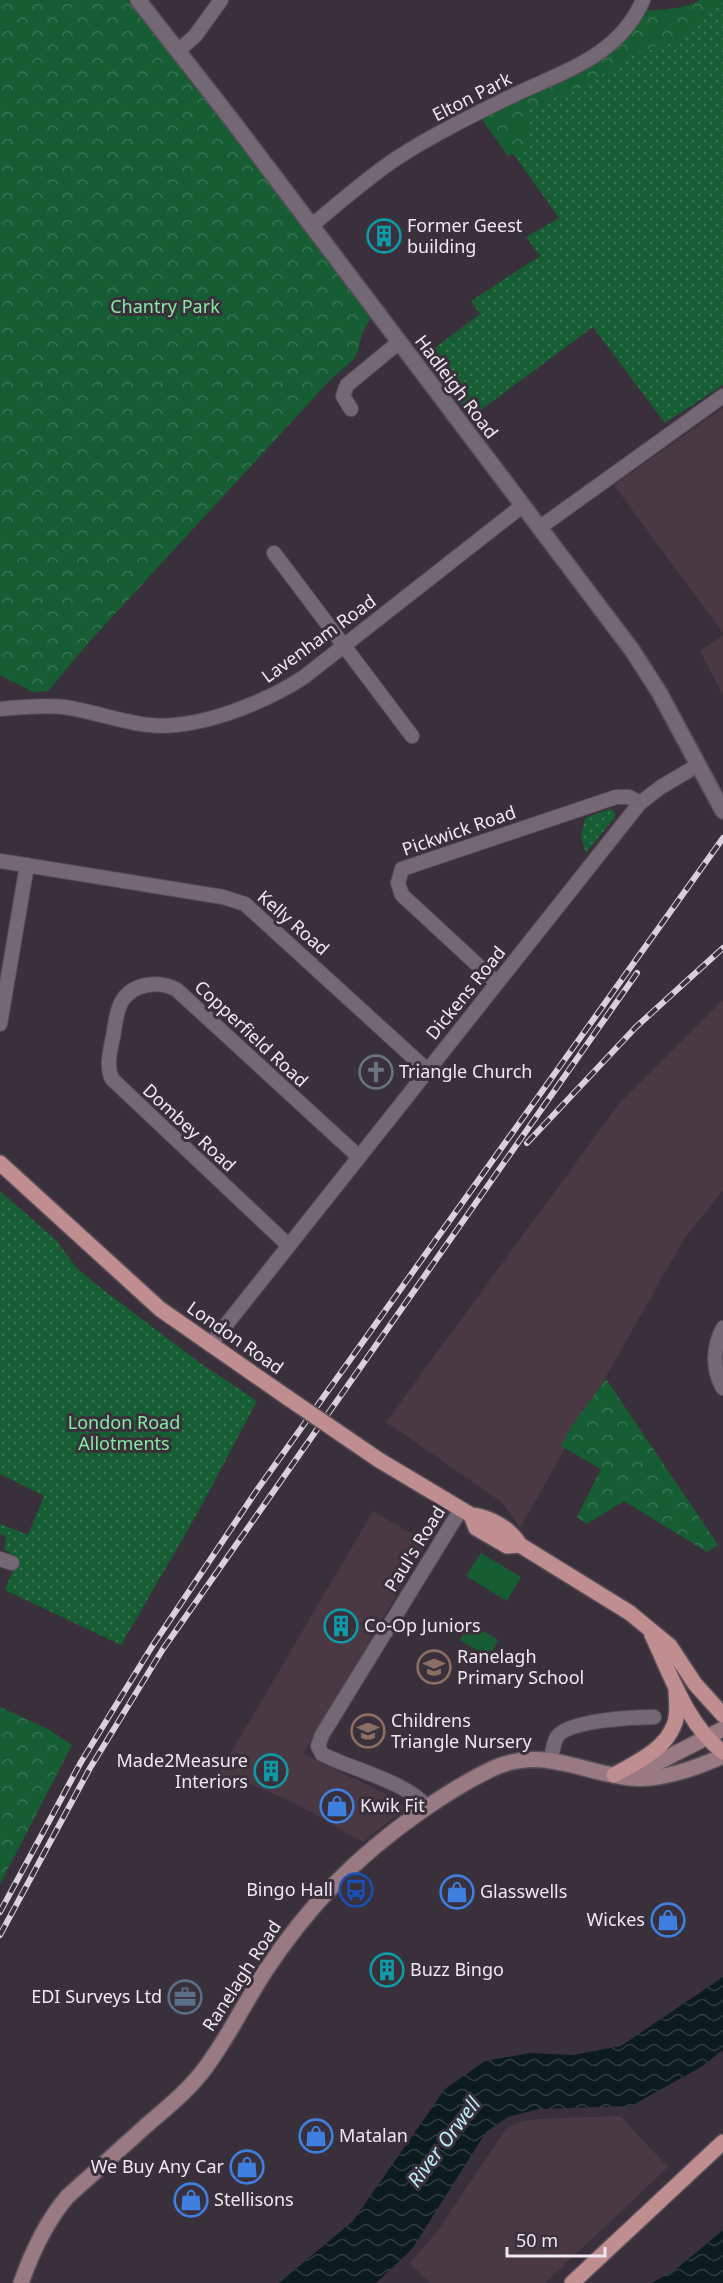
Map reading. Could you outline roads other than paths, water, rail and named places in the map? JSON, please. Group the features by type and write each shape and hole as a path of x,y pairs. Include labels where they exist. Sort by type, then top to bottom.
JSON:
{"main road":[{"name":"London Road","path":"0,1163 153,1302 210,1345 379,1460 466,1512 476,1528 507,1546 520,1545 630,1613 670,1646 695,1683 723,1715"},
{"name":"London Road","path":"649,1630 676,1687 706,1738 723,1754"},
{"path":"620,1774 651,1752 668,1736 676,1720 676,1687"},
{"path":"620,1774 651,1766 723,1729"},
{"name":"Ranelagh Road","path":"21,2283 32,2252 55,2212 67,2197 187,2089 207,2066 265,1971 320,1898 365,1854 427,1807 497,1766 532,1758 633,1778 663,1776 702,1765 723,1754"},
{"path":"572,2283 723,2142"}],"street":[{"name":"Hadleigh Road","path":"138,0 645,669 720,805"},
{"path":"178,51 195,36 221,0"},
{"name":"Elton Park","path":"311,226 398,158 450,127 516,94 560,76 599,54 626,27 643,0"},
{"path":"351,409 343,396 347,385 398,343"},
{"path":"539,528 723,396"},
{"name":"Lavenham Road","path":"0,709 30,706 63,707 146,725 175,725 235,711 262,701 304,677 522,506"},
{"path":"274,553 412,736"},
{"name":"Dickens Road","path":"210,1345 640,803 661,787 698,765"},
{"name":"Pickwick Road","path":"497,982 402,895 398,883 402,868 616,797 629,797 640,803"},
{"name":"Kelly Road","path":"0,861 223,897 245,904 428,1070"},
{"path":"0,1024 27,865"},
{"name":"Copperfield Road","path":"116,1018 123,1000 134,990 154,984 172,987 359,1157"},
{"name":"Dombey Road","path":"116,1018 109,1066 115,1083 288,1245"},
{"path":"723,1328 717,1340 715,1355 717,1374 723,1388"},
{"name":"Paul's Road","path":"427,1807 407,1791 322,1754 319,1751 319,1742 466,1512"},
{"path":"550,1760 558,1735 564,1731 594,1722 654,1717"}],"water":[{"name":"River Orwell","path":"723,1977 723,2050 701,2067 631,2106 539,2109 508,2117 486,2132 412,2249 376,2283 279,2283 353,2221 445,2089 485,2061 530,2053 573,2055 621,2046"},
{"path":"723,2230 723,2283 652,2283 675,2270"}],"railway":[{"path":"0,1912 81,1762 151,1648 257,1490 723,838"},
{"path":"527,1143 636,1027 723,948"},
{"path":"0,1935 90,1768 163,1649 637,973"}],"place":[{"name":"Former Geest building","path":"384,236"},
{"name":"Triangle Church","path":"376,1072"},
{"name":"Co-Op Juniors","path":"341,1626"},
{"name":"Ranelagh Primary School","path":"434,1667"},
{"name":"Childrens Triangle Nursery","path":"368,1731"},
{"name":"Made2Measure Interiors","path":"271,1771"},
{"name":"Kwik Fit","path":"337,1806"},
{"name":"Bingo Hall","path":"356,1890"},
{"name":"Glasswells","path":"457,1892"},
{"name":"Wickes","path":"668,1920"},
{"name":"Buzz Bingo","path":"387,1970"},
{"name":"EDI Surveys Ltd","path":"185,1997"},
{"name":"Matalan","path":"316,2136"},
{"name":"We Buy Any Car","path":"247,2167"},
{"name":"Stellisons","path":"191,2200"}],"park label":[{"name":"Chantry Park","path":"165,307"},
{"name":"London Road Allotments","path":"124,1433"}]}
